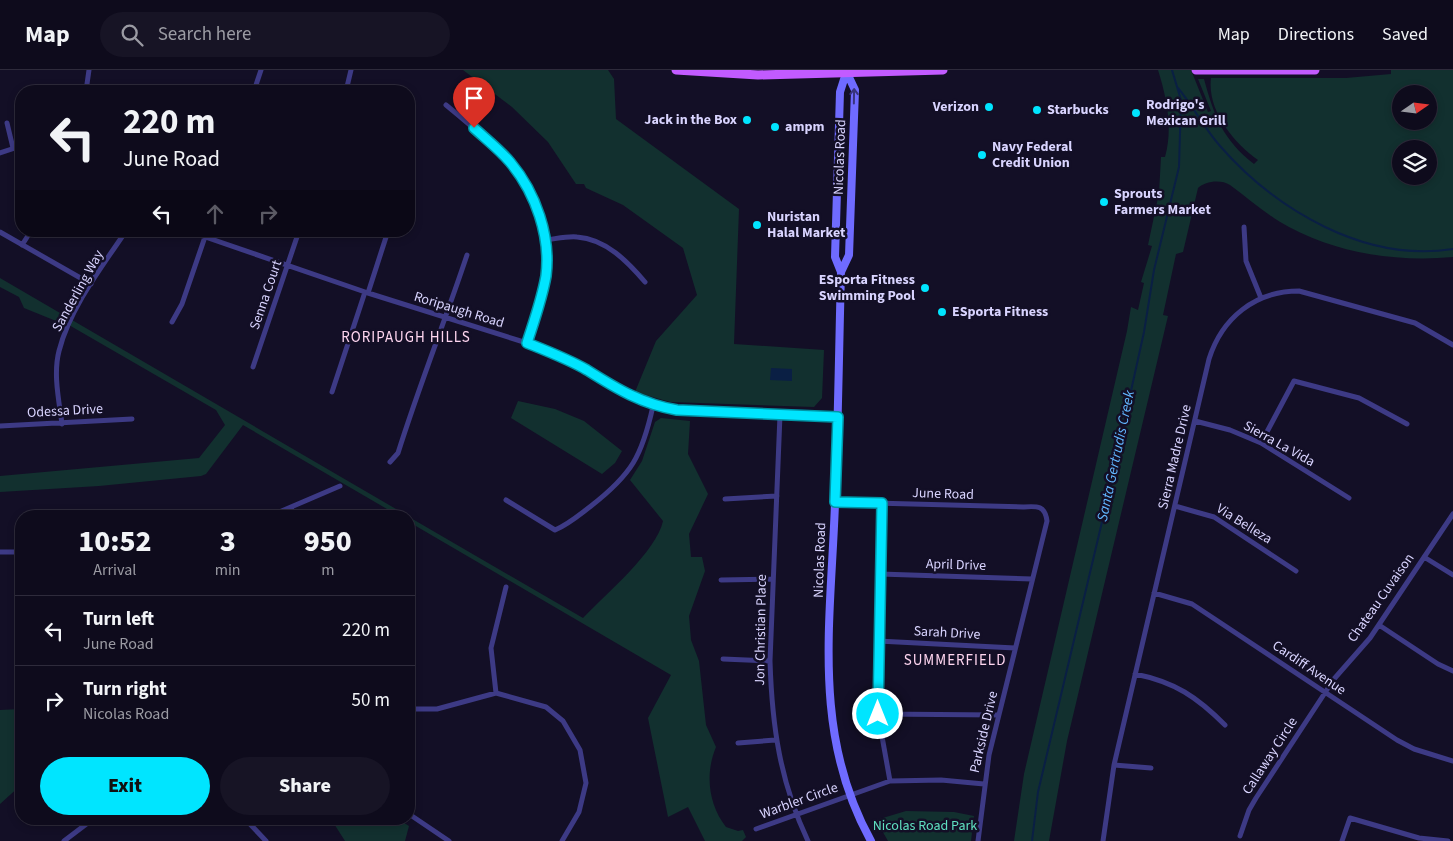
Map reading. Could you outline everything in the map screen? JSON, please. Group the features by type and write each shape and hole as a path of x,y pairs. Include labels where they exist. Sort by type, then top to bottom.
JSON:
{"main road":[{"path":"676,70 758,75 943,70"},
{"path":"1196,70 1315,70"},
{"name":"Nicolas Road","path":"848,72 840,92 835,257 841,272 838,417 828,676 837,755 850,794 872,841"},
{"name":"Nicolas Road","path":"841,272 849,255 855,88 848,72"}],"street":[{"path":"87,85 89,70"},
{"path":"256,85 261,70"},
{"path":"348,85 351,70"},
{"path":"446,105 509,161 522,178 532,197 545,240 546,278 527,343"},
{"path":"0,153 13,148 7,123"},
{"path":"1244,227 1246,261 1261,298"},
{"path":"0,232 91,284"},
{"path":"22,245 27,237"},
{"name":"Sanderling Way","path":"62,424 58,387 59,353 70,322 91,284 122,237"},
{"path":"172,322 182,304 205,237"},
{"name":"Roripaugh Road","path":"214,237 288,266 366,293 527,343 558,355 586,370 613,388 653,406 677,410 838,417"},
{"name":"Senna Court","path":"254,367 297,237"},
{"path":"332,392 386,237"},
{"path":"545,240 578,237 596,242 627,261 645,282"},
{"path":"390,462 398,453 422,378 446,318 467,255"},
{"name":"Sierra Madre Drive","path":"1103,841 1114,765 1195,421 1215,342 1233,316 1261,298 1289,291 1310,293 1423,326 1453,344"},
{"path":"1260,443 1294,381 1359,398 1407,424"},
{"path":"506,500 555,530 567,525 617,486 628,472 641,450 653,406"},
{"name":"Jon Christian Place","path":"780,415 770,661 775,740 795,814 808,841"},
{"name":"Odessa Drive","path":"0,426 132,419"},
{"name":"Sierra La Vida","path":"1195,421 1230,430 1260,443 1349,498"},
{"path":"286,510 340,486"},
{"path":"725,499 777,496"},
{"name":"June Road","path":"835,502 1037,506 1044,509 1046,514"},
{"path":"882,503 878,714 890,781"},
{"name":"Via Belleza","path":"1175,506 1214,517 1296,571"},
{"name":"Parkside Drive","path":"978,841 984,784 1015,648 1047,521 1046,514"},
{"name":"Chateau Cuvaison","path":"1325,692 1339,671 1370,638 1453,514"},
{"path":"0,552 15,552"},
{"path":"1424,557 1453,575"},
{"name":"April Drive","path":"880,574 1032,579"},
{"path":"721,580 773,579"},
{"path":"496,693 491,648 506,587"},
{"name":"Cardiff Avenue","path":"1154,593 1192,604 1397,740 1420,751 1453,760"},
{"path":"1379,625 1438,664 1453,671"},
{"name":"Sarah Drive","path":"878,641 1015,648"},
{"path":"723,659 770,661"},
{"path":"1136,674 1161,679 1172,684 1207,707 1225,725"},
{"name":"Callaway Circle","path":"1240,836 1252,804 1325,692"},
{"path":"415,709 436,709 496,693 546,707 566,725 580,750 586,784 579,812 562,841"},
{"path":"878,714 999,715"},
{"path":"738,742 775,740"},
{"path":"1114,765 1152,768"},
{"name":"Warbler Circle","path":"756,829 890,781 941,780 984,784"},
{"path":"415,818 449,841"},
{"path":"1342,841 1350,818 1420,838 1448,841"},
{"path":"64,841 85,825"},
{"path":"251,825 266,841"}],"green space":[{"path":"463,70 608,70 614,79 616,119 739,209 734,344 824,350 822,398 814,407 670,402 635,392 656,341 697,295 683,248 623,205 586,188 584,184 576,184 548,142 512,107"},
{"path":"1158,70 1191,70 1208,112 1211,111 1198,79 1204,79 1221,126 1235,146 1254,164 1258,160 1231,135 1218,113 1213,102 1211,78 1346,78 1391,74 1391,70 1453,70 1453,257 1390,257 1348,250 1308,236 1281,223 1226,183 1213,182 1198,188 1183,252 1176,254 1163,315 1168,316 1067,741 1049,841 1014,841 1024,774 1131,307 1138,310 1144,283 1141,282 1152,246 1148,245 1159,193 1161,157 1165,157 1169,135 1166,103"},
{"path":"0,278 398,510 389,510 243,425 206,474 201,476 99,486 0,492 0,476 199,458 225,425 216,410 62,321 61,323 24,308 19,297 0,287"},
{"path":"518,401 555,409 584,421 622,451 615,463 602,474 511,418"},
{"path":"661,418 690,421 688,454 708,494 689,534 691,557 702,557 705,571 689,616 691,640 699,661 706,725 716,747 710,767 712,798 715,808 726,827 738,831 743,830 746,837 742,841 705,841 688,807 668,817 648,718 671,675 415,526 415,520 583,618 641,559 659,533 663,521 630,480 642,461 655,422"},
{"path":"15,709 15,790 0,804 0,710"},
{"name":"Nicolas Road Park","path":"906,811 954,812 974,816 971,841 888,841 876,820"},
{"path":"335,825 409,826 405,841 345,841"}],"water":[{"path":"771,368 792,369 792,381 770,380"}],"waterway":[{"name":"Santa Gertrudis Creek","path":"1032,841 1038,792 1102,522 1144,332 1154,270 1179,167 1181,100 1172,70"},
{"path":"1178,88 1220,146 1242,169 1268,191 1324,227 1355,239 1387,248 1420,251 1453,249"}],"place":[{"name":"Verizon","path":"989,107"},
{"name":"Starbucks","path":"1037,110"},
{"name":"Rodrigo's Mexican Grill","path":"1136,113"},
{"name":"Jack in the Box","path":"747,120"},
{"name":"ampm","path":"775,127"},
{"name":"Navy Federal Credit Union","path":"982,155"},
{"name":"Sprouts Farmers Market","path":"1104,202"},
{"name":"Nuristan Halal Market","path":"757,225"},
{"name":"ESporta Fitness Swimming Pool","path":"925,288"},
{"name":"ESporta Fitness","path":"942,312"}],"district":[{"name":"RORIPAUGH HILLS","path":"406,337"},
{"name":"SUMMERFIELD","path":"955,660"}],"route":[{"path":"474,128 509,161 522,178 532,197 541,222 547,260 546,278 527,343 558,355 586,370 613,388 653,406 677,410 838,417 835,502 882,503 878,714"}]}
